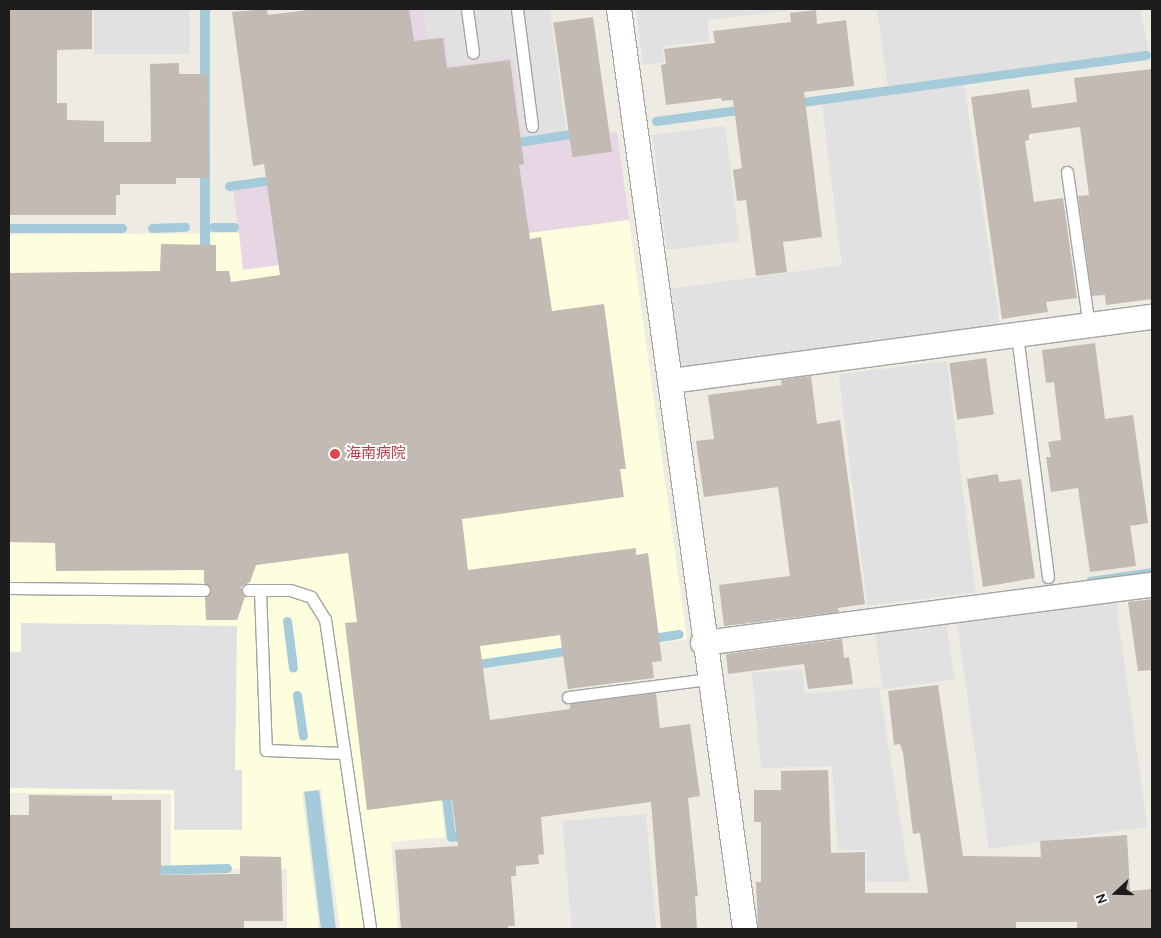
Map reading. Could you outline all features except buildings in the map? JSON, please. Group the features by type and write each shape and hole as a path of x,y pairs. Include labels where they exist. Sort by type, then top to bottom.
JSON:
{"street":[{"path":"619,9 671,381 703,643 744,929"},
{"path":"671,381 1152,317"},
{"path":"703,643 1152,585"}],"lane":[{"path":"467,9 473,53"},
{"path":"517,9 532,126"},
{"path":"1067,172 1089,326"},
{"path":"1017,335 1048,577"},
{"path":"9,588 204,590"},
{"path":"344,754 266,750 254,590 290,590 311,597 325,620 370,929"},
{"path":"568,697 708,679"}],"shaded area":[{"path":"94,9 190,9 190,54 94,54"},
{"path":"384,9 506,9 524,145 617,132 629,220 243,270 233,188 401,165"},
{"path":"423,9 550,9 566,131 523,137 512,57 449,65 445,37 427,39"},
{"path":"636,9 784,9 785,11 707,20 709,41 663,46 664,62 643,65"},
{"path":"877,9 1140,9 1149,52 888,86"},
{"path":"964,84 1000,325 690,371 680,364 671,289 842,265 822,104"},
{"path":"725,126 739,241 667,250 653,135"},
{"name":"海南病院","path":"629,220 687,639 430,676 445,837 391,842 398,929 340,929 321,789 302,793 319,929 287,929 287,869 171,868 171,794 9,793 9,235 239,233 243,270"},
{"path":"947,361 975,592 867,606 839,374"},
{"path":"1115,597 1147,827 989,849 957,619"},
{"path":"946,621 954,679 883,689 875,631"},
{"path":"21,623 237,626 235,770 242,770 242,830 174,830 174,790 9,788 9,652 21,652"},
{"path":"802,669 805,694 879,687 910,882 866,882 867,850 838,850 832,766 761,768 752,673"},
{"path":"646,814 656,929 572,929 562,821"}],"water":[{"path":"200,9 210,9 210,338 200,338"},
{"path":"319,790 336,929 321,929 304,792"}],"waterway":[{"path":"795,103 1146,55"},
{"path":"656,121 745,109"},
{"path":"511,143 577,133"},
{"path":"229,186 278,179"},
{"path":"152,228 185,227"},
{"path":"213,227 234,227"},
{"path":"9,228 122,228"},
{"path":"1090,581 1152,572"},
{"path":"287,621 293,668"},
{"path":"647,639 679,634"},
{"path":"471,665 572,650"},
{"path":"297,695 303,736"},
{"path":"445,788 451,837 467,835"},
{"path":"149,870 227,868"}],"place":[{"name":"海南病院","path":"335,454"}]}
